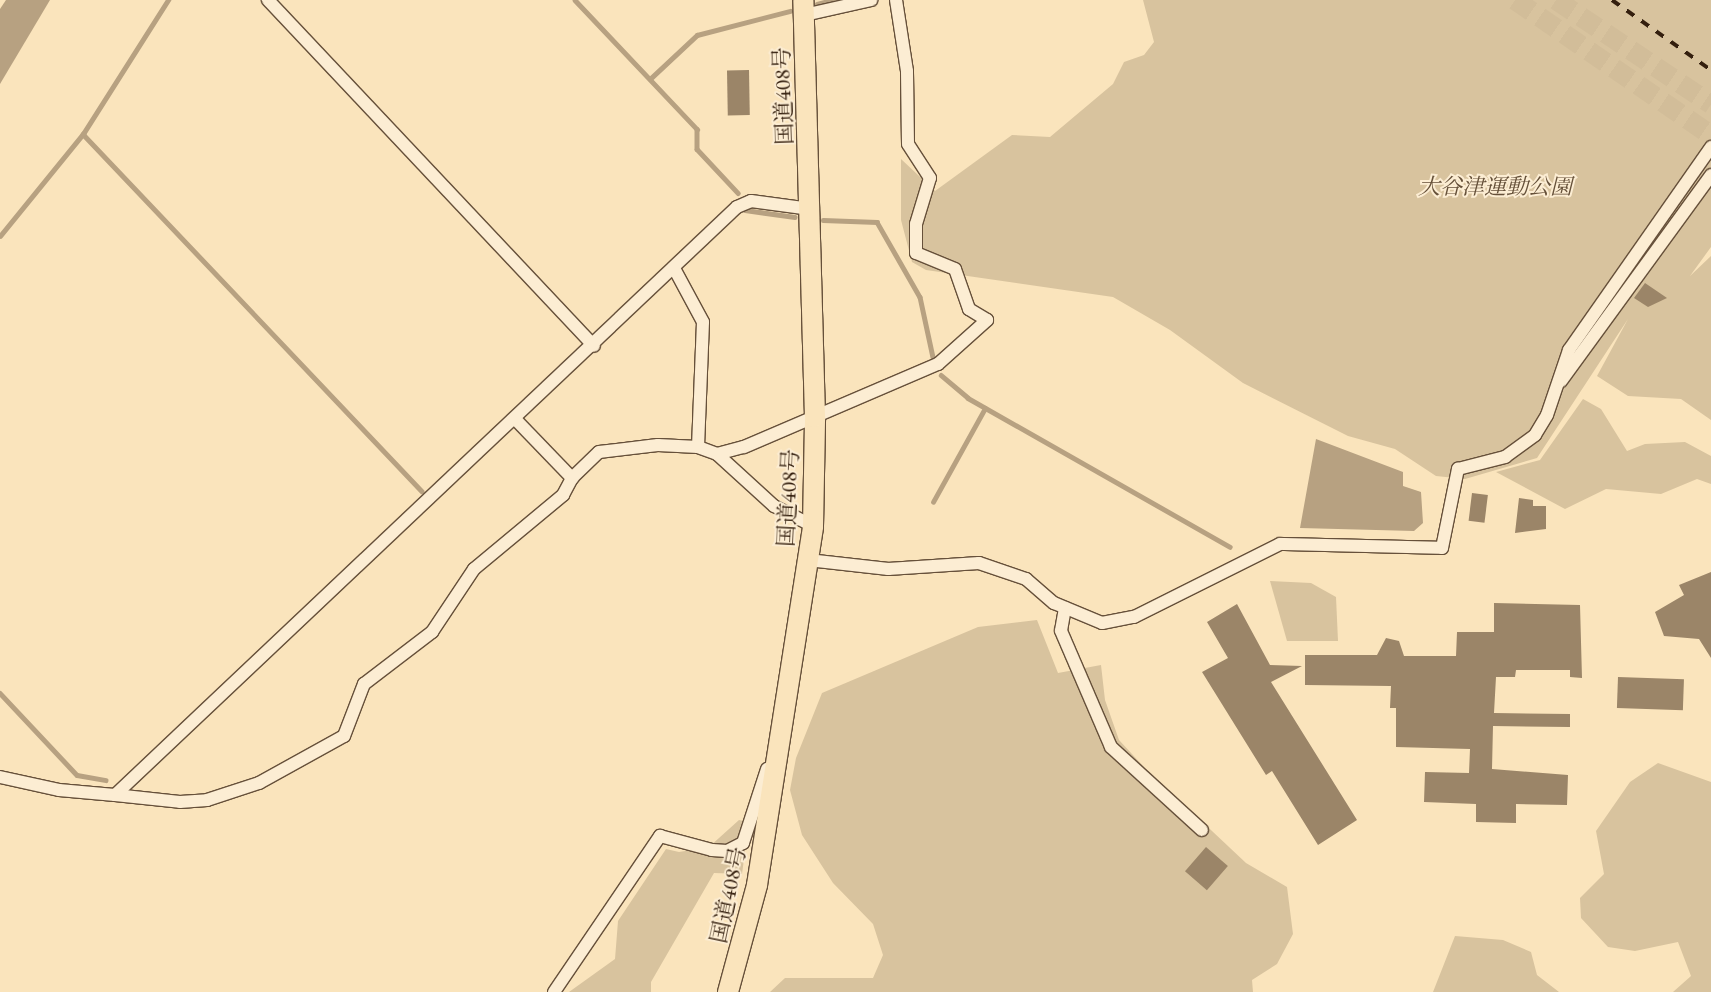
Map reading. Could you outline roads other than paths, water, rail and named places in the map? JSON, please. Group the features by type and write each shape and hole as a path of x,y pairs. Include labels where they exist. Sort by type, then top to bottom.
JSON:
{"highway":[{"name":"国道408号","path":"731,990 757,885 782,711 813,526 815,417 804,8"}],"street":[{"path":"268,0 594,346"},
{"path":"804,8 871,0"},
{"path":"717,454 815,417 938,364 987,320 969,309 956,269 916,253 916,224 930,178 908,144 907,71 896,0"},
{"path":"808,560 888,569 979,563 1026,579 1065,608 1102,623 1116,622 1280,544 1442,548 1458,470 1520,449 1547,415 1554,388 1569,350 1711,147"},
{"path":"1554,388 1711,175"},
{"path":"115,795 675,270 737,207 750,201 810,209"},
{"path":"675,270 703,322 698,447"},
{"path":"516,420 572,478"},
{"path":"0,778 59,790 180,802 207,800 259,784 344,736 364,684 432,632 474,569 563,495 572,478 599,452 658,445 698,447 717,454 774,506 813,526"},
{"path":"1065,608 1061,631 1111,747 1202,830"},
{"path":"554,992 660,836 712,850 727,851 743,844 782,711"}],"waterway":[{"path":"0,236 83,134 168,0"},
{"path":"575,0 697,129 697,149 738,193"},
{"path":"817,4 832,0"},
{"path":"650,79 697,35 790,11"},
{"path":"83,134 422,491"},
{"path":"745,210 795,217"},
{"path":"823,220 877,222 920,297 933,357"},
{"path":"941,375 968,398 1230,547"},
{"path":"933,502 985,408"},
{"path":"0,693 77,775 106,780"}],"tunnel":[{"path":"1515,0 1711,135"},
{"path":"1556,0 1711,104"}],"railway":[{"path":"1612,0 1711,70"}],"park label":[{"name":"大谷津運動公園","path":"1495,187"}]}
